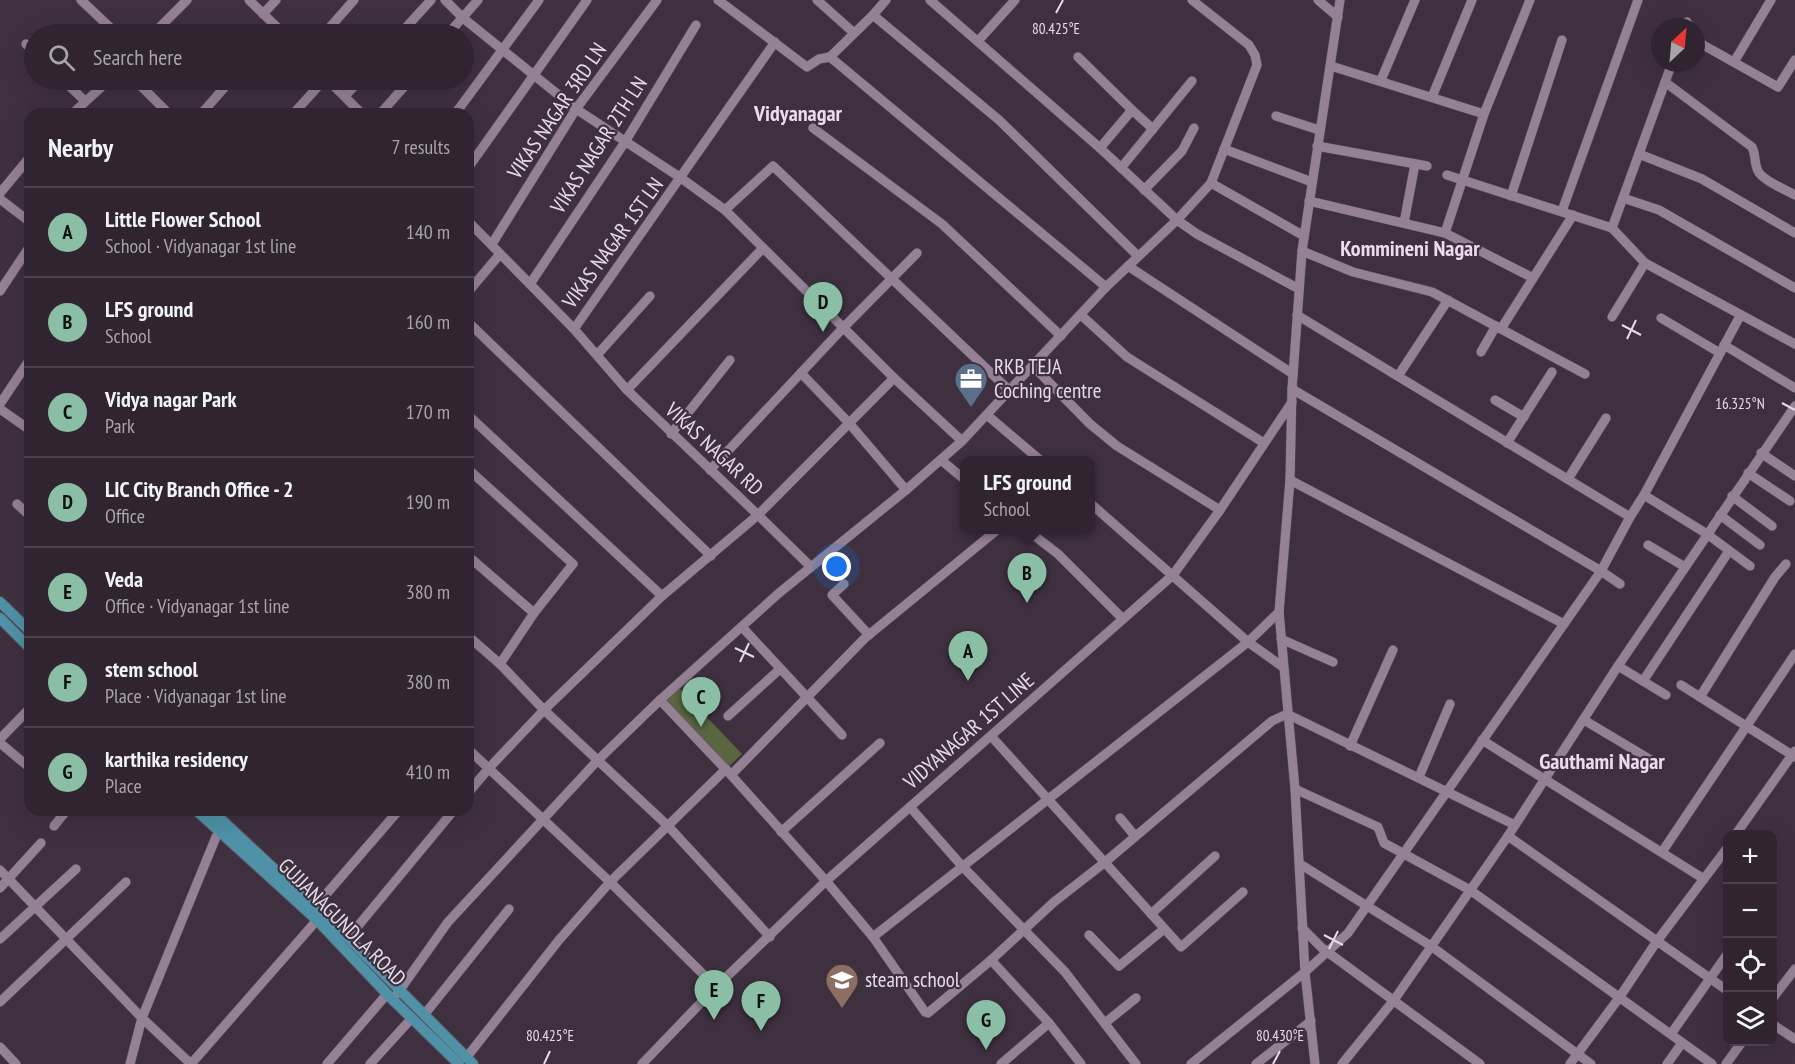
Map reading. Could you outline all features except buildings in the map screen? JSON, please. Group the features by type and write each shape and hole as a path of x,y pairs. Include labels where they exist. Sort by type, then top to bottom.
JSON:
{"main road":[{"path":"0,602 24,626"},
{"path":"0,618 24,642"},
{"name":"GUJJANAGUNDLA ROAD","path":"205,816 315,907 348,938 412,1018 466,1062"},
{"name":"GUJJANAGUNDLA ROAD","path":"215,816 222,828 393,994 424,1015 466,1062"}],"street":[{"path":"81,0 106,24"},
{"path":"163,24 187,0"},
{"path":"249,0 263,14 269,24"},
{"path":"263,14 276,0"},
{"path":"333,24 354,0"},
{"path":"409,24 431,0"},
{"path":"445,0 470,24"},
{"path":"457,24 478,0"},
{"path":"474,89 539,0"},
{"path":"474,159 587,0"},
{"name":"VIKAS NAGAR 3RD LN","path":"492,244 576,109 657,0"},
{"path":"718,0 807,67 819,59 830,57 886,0"},
{"path":"817,0 854,33"},
{"path":"930,0 1100,148 1178,220 1197,234 1299,289"},
{"path":"978,41 1015,0"},
{"path":"327,1064 393,994 448,922 597,761 660,700 742,627 962,441 1106,287 1178,220 1210,183 1257,65 1255,55 1249,45 1192,0"},
{"path":"1318,0 1338,17"},
{"path":"1315,1064 1305,972 1295,789 1279,612 1290,480 1292,389 1302,251 1340,0"},
{"path":"1381,80 1415,0"},
{"path":"1432,97 1472,0"},
{"path":"1445,233 1484,114 1530,0"},
{"path":"1562,211 1638,0"},
{"path":"1734,62 1771,0"},
{"path":"873,15 999,120 1138,256"},
{"name":"VIKAS NAGAR 2TH LN","path":"530,284 625,142 696,25"},
{"path":"474,27 576,109 725,210 894,378 962,441"},
{"path":"1512,196 1562,40"},
{"name":"VIKAS NAGAR 1ST LN","path":"573,329 775,42"},
{"path":"1705,46 1778,87 1795,60"},
{"path":"830,57 1106,287"},
{"path":"1078,57 1153,129"},
{"path":"1331,66 1484,114"},
{"path":"1612,228 1669,72"},
{"path":"1121,168 1192,81"},
{"path":"1665,82 1752,147 1758,171 1763,178 1795,195"},
{"path":"73,90 85,101"},
{"path":"78,108 98,90"},
{"path":"145,90 163,108"},
{"path":"206,108 222,90"},
{"path":"299,108 316,90"},
{"path":"338,90 356,108"},
{"path":"345,96 351,90"},
{"path":"385,108 401,90"},
{"path":"460,108 473,90"},
{"path":"1100,148 1132,110"},
{"path":"1275,116 1319,130"},
{"path":"813,128 942,224 1061,336"},
{"path":"1144,190 1182,151 1194,128"},
{"path":"1317,146 1427,166"},
{"path":"1224,149 1312,182"},
{"path":"1639,154 1702,179 1795,234"},
{"path":"1404,223 1415,164"},
{"path":"0,193 24,165"},
{"path":"725,210 773,166 1010,391"},
{"path":"1447,175 1612,228 1645,263 1795,344"},
{"path":"1210,183 1305,236"},
{"path":"1623,198 1659,210 1795,288"},
{"path":"0,199 24,217"},
{"path":"1309,201 1445,233 1533,278"},
{"path":"1481,352 1533,278 1573,215"},
{"name":"VIKAS NAGAR RD","path":"474,227 573,329 627,390 759,515 662,596 544,710 474,786"},
{"path":"627,390 763,248"},
{"path":"1302,251 1353,272 1432,292 1585,374"},
{"path":"710,470 917,253"},
{"path":"474,285 501,254"},
{"path":"0,291 24,255"},
{"path":"1612,317 1645,263"},
{"path":"1128,266 1293,374"},
{"path":"597,356 650,296"},
{"path":"1398,376 1448,300"},
{"path":"1081,315 1127,357 1264,443"},
{"path":"1297,315 1630,517"},
{"path":"1191,1064 1305,972 1348,933 1601,571 1740,316"},
{"path":"1661,318 1795,388"},
{"path":"474,328 711,555"},
{"path":"671,434 730,360"},
{"path":"1033,366 1090,424 1117,446 1220,510"},
{"path":"0,404 24,368"},
{"path":"1507,443 1552,372"},
{"path":"801,373 849,423 906,490"},
{"path":"811,567 759,515 894,378"},
{"path":"1292,389 1620,584"},
{"path":"1495,399 1524,417"},
{"name":"VIDYANAGAR 1ST LINE","path":"642,1064 716,987 826,881 1173,575 1220,510 1292,402"},
{"path":"1342,1064 1395,1000 1508,836 1618,666 1795,406"},
{"path":"0,409 24,426"},
{"path":"987,415 1035,456"},
{"path":"1568,479 1606,418"},
{"path":"474,421 662,596"},
{"path":"1761,453 1795,476"},
{"path":"941,460 960,476"},
{"path":"1748,472 1790,501"},
{"path":"474,474 573,564 534,613 500,664"},
{"path":"1290,480 1564,624"},
{"path":"1644,495 1707,534 1750,566"},
{"path":"1732,496 1772,526"},
{"path":"17,504 24,510"},
{"path":"1095,507 1248,642 1283,667"},
{"path":"1720,515 1760,545"},
{"path":"466,1062 559,940 610,882 729,772 869,634 992,534"},
{"path":"1032,534 1058,554 1123,619"},
{"path":"1648,545 1685,567"},
{"path":"1643,681 1729,551"},
{"path":"474,561 534,613"},
{"path":"1700,697 1786,564"},
{"path":"844,584 832,595 869,634"},
{"path":"873,937 1248,642 1279,612"},
{"path":"742,627 842,735"},
{"path":"1281,639 1333,662"},
{"path":"474,641 500,664 597,761 668,826 770,937"},
{"path":"1350,746 1393,650"},
{"path":"1662,852 1795,654"},
{"path":"1618,666 1666,695"},
{"path":"728,716 780,669"},
{"path":"1681,685 1794,755 1739,830"},
{"path":"660,700 729,772 826,881 873,937 924,1012 928,1013 991,960 1054,902 1104,863 1272,721 1287,714"},
{"path":"1419,777 1450,704"},
{"path":"1287,714 1515,825"},
{"path":"24,715 0,741 24,763"},
{"path":"1584,720 1651,760"},
{"path":"991,736 1181,947 1243,892"},
{"path":"1482,740 1704,879"},
{"path":"781,832 880,743"},
{"path":"474,754 610,882 716,987"},
{"path":"1295,789 1378,827 1384,843 1470,890 1712,1064"},
{"path":"910,807 962,866 1065,972 1136,1064"},
{"path":"54,826 62,816"},
{"path":"315,907 394,816"},
{"path":"348,938 449,816"},
{"path":"1120,818 1135,836"},
{"path":"130,1064 142,1018 222,828"},
{"path":"1508,836 1723,988"},
{"path":"0,888 41,843"},
{"path":"1570,1064 1619,998 1657,941 1723,854"},
{"path":"1151,914 1215,856"},
{"path":"1300,864 1431,946 1591,1064"},
{"path":"0,939 76,869"},
{"path":"0,870 142,1018 191,1064 316,920"},
{"path":"0,1002 126,882"},
{"path":"424,1015 509,909"},
{"path":"1302,928 1314,942 1480,1064"},
{"path":"1089,935 1119,966 1164,929"},
{"path":"991,960 1049,1023 1082,1064"},
{"path":"1671,1034 1723,960"},
{"path":"1777,994 1795,969"},
{"path":"1105,1023 1136,998"},
{"path":"370,1064 412,1018"},
{"path":"1256,1064 1311,1022"},
{"path":"1001,1064 1049,1023"},
{"path":"1777,1027 1795,1039"},
{"path":"1667,1064 1682,1042"},
{"path":"1726,1064 1739,1046"},
{"path":"0,1047 16,1064"},
{"path":"1269,1054 1271,1064"}],"green space":[{"path":"677,686 742,754 726,769 660,700"}],"place":[{"name":"LIC City Branch Office - 2","path":"823,332"},
{"name":"RKB TEJA Coching centre","path":"971,408"},
{"name":"LFS ground","path":"1027,603"},
{"name":"Little Flower School","path":"968,681"},
{"name":"Vidya nagar Park","path":"701,727"},
{"name":"steam school","path":"842,1009"},
{"name":"Veda","path":"714,1020"},
{"name":"stem school","path":"761,1031"},
{"name":"karthika residency","path":"986,1050"}],"district":[{"name":"Vidyanagar","path":"798,113"},
{"name":"Kommineni Nagar","path":"1410,248"},
{"name":"Gauthami Nagar","path":"1602,761"}]}
